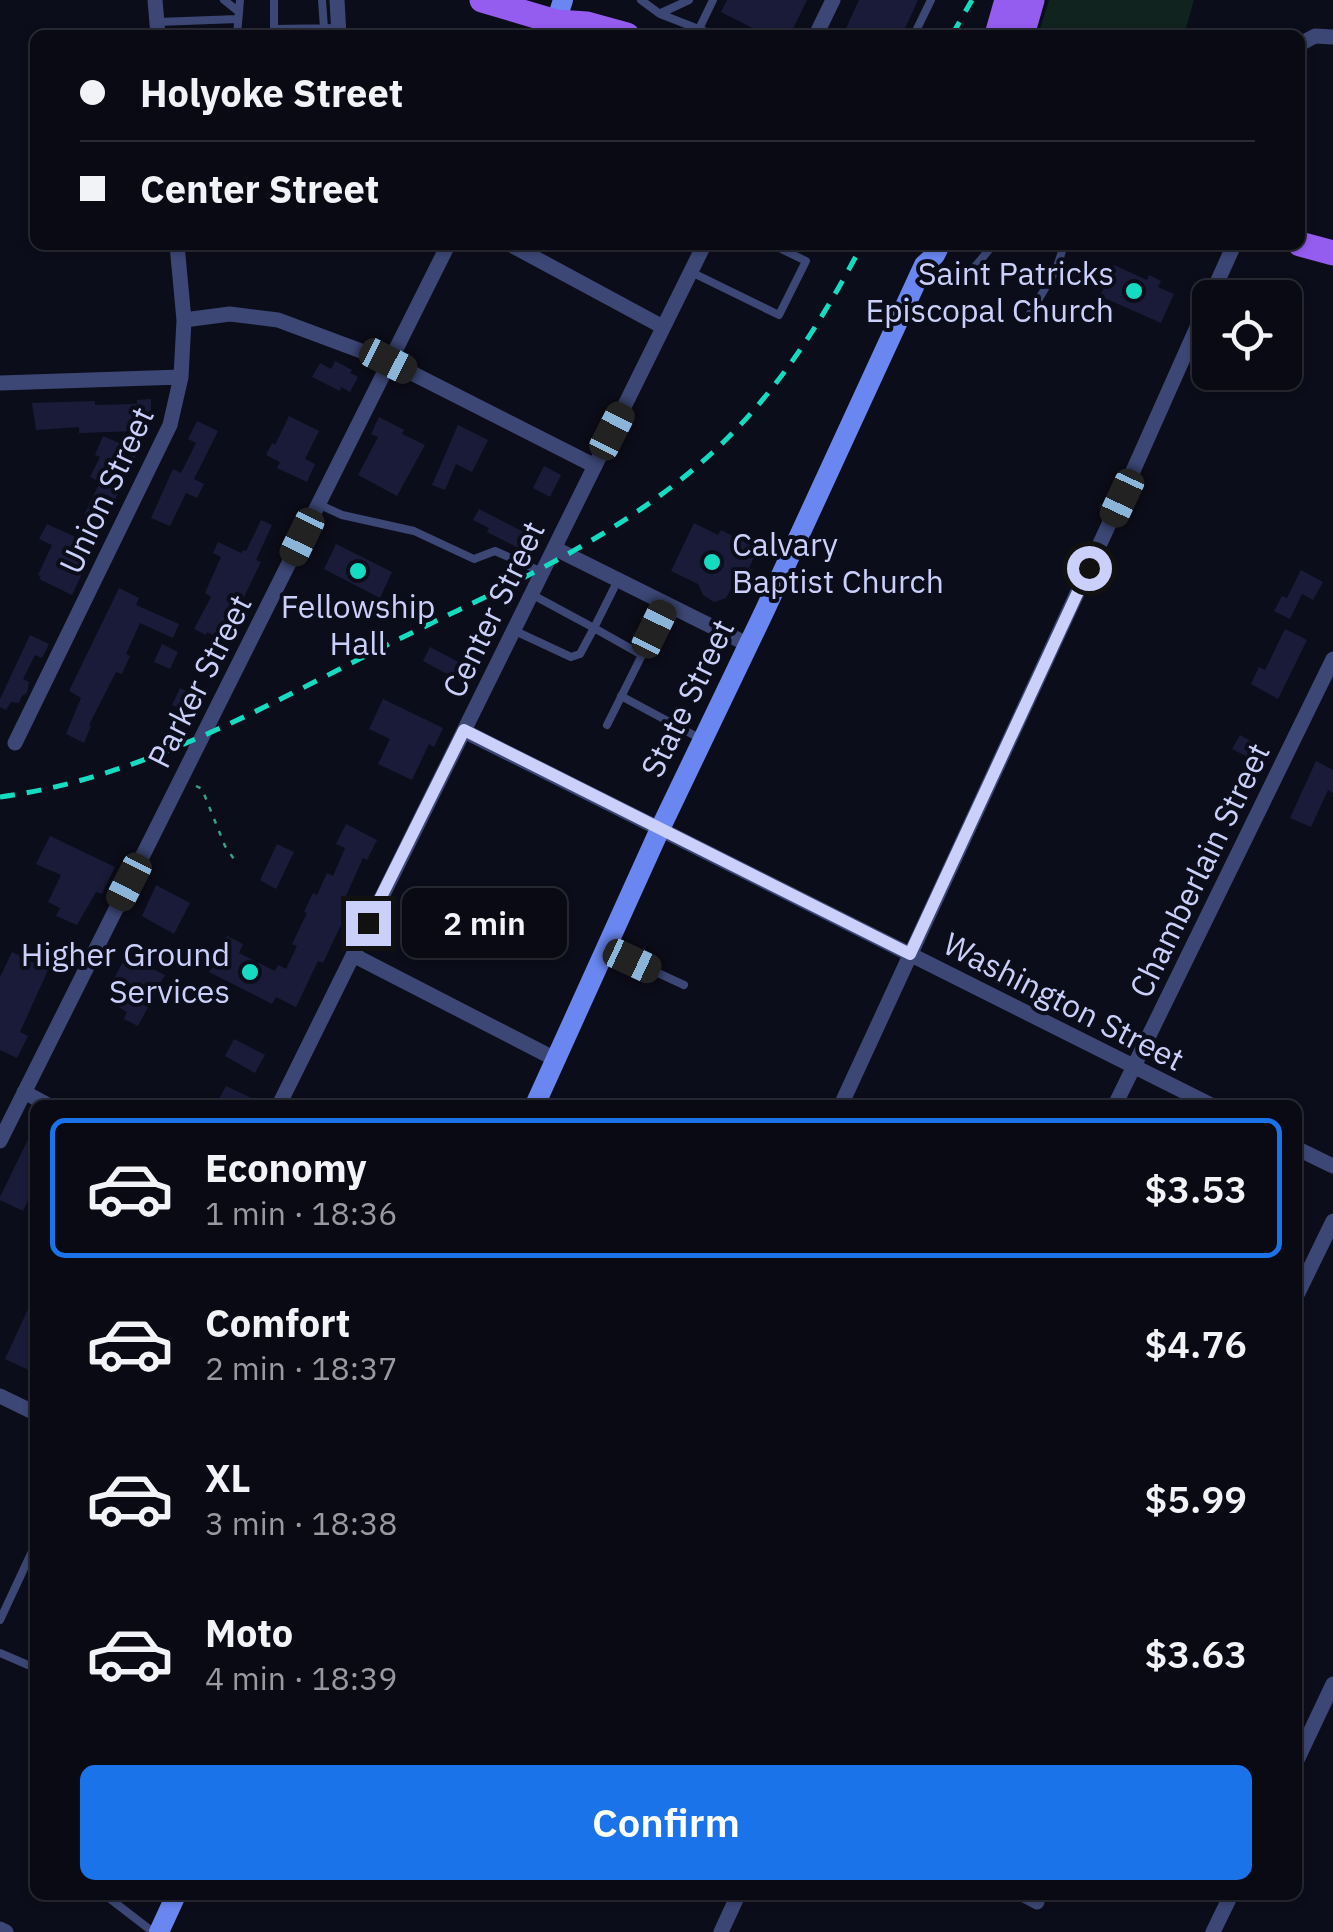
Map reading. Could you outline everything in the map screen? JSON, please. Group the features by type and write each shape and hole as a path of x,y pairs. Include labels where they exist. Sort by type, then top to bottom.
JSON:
{"main road":[{"path":"482,0 561,23 608,30"},
{"path":"998,30 1006,0"},
{"path":"1023,30 1032,0"},
{"path":"1305,246 1333,254"},
{"name":"State Street","path":"538,1100 660,829 749,645 922,255"},
{"path":"156,1932 173,1900"}],"street":[{"path":"154,0 157,29"},
{"path":"334,30 337,0"},
{"path":"818,30 833,0"},
{"path":"1305,41 1315,36 1333,37"},
{"name":"Union Street","path":"16,743 170,425 182,377 184,320 177,250"},
{"name":"Parker Street","path":"0,1141 445,250"},
{"path":"521,250 663,328"},
{"name":"Center Street","path":"281,1100 701,250"},
{"path":"1218,280 1232,250"},
{"path":"184,320 230,314 278,320 388,361 595,466"},
{"path":"843,1100 1192,339"},
{"path":"0,383 182,377"},
{"path":"554,548 749,645"},
{"name":"Chamberlain Street","path":"1118,1100 1333,659"},
{"name":"Washington Street","path":"464,730 1201,1100"},
{"path":"353,956 556,1060"},
{"path":"24,1092 39,1100"},
{"path":"1302,1151 1333,1166"},
{"path":"1302,1285 1333,1221"},
{"path":"0,1396 30,1411"},
{"path":"1302,1750 1331,1695"},
{"path":"720,1932 736,1900"},
{"path":"1213,1932 1229,1900"}],"lane":[{"path":"274,0 274,29 304,30"},
{"path":"322,0 334,30"},
{"path":"641,0 660,14 703,30"},
{"path":"660,14 688,0"},
{"path":"698,28 712,0"},
{"path":"916,30 931,0"},
{"path":"157,29 234,6"},
{"path":"690,272 779,315 806,261 783,250"},
{"path":"922,255 960,279 989,250"},
{"path":"1028,317 1056,270 1062,250"},
{"path":"318,504 342,515 414,531 474,559 495,551 542,572"},
{"path":"513,630 572,657 580,654 618,580"},
{"path":"531,594 642,655"},
{"path":"607,725 666,604"},
{"path":"621,696 703,740"},
{"path":"606,949 684,984"},
{"path":"0,1620 30,1556"},
{"path":"0,1653 30,1666"},
{"path":"111,1900 156,1932"},
{"path":"120,1906 123,1900"}],"path":[{"path":"182,777 202,789 225,846 236,862"}],"green space":[{"path":"1049,0 1194,0 1185,30 1040,30"}],"building":[{"path":"727,0 807,0 792,30 756,30 721,12"},
{"path":"859,0 918,0 904,30 845,30"},
{"name":"Saint Patricks Episcopal Church","path":"1114,265 1147,280 1149,275 1161,281 1158,287 1174,294 1161,323 1100,296"},
{"path":"335,361 358,377 350,392 312,377 320,363 331,369"},
{"path":"151,399 151,420 138,420 138,431 79,433 79,427 36,430 32,403 137,404 137,400"},
{"path":"289,416 319,431 305,459 315,464 307,482 277,468 280,462 266,455"},
{"path":"379,417 425,445 397,496 358,475 378,437 371,434"},
{"path":"197,421 218,431 194,479 204,484 197,498 186,493 170,526 151,518 173,469 181,473 196,443 188,439"},
{"path":"458,425 488,440 472,472 456,464 445,490 432,485"},
{"path":"103,436 138,451 103,525 84,515 100,482 90,477 100,457 95,455"},
{"path":"544,466 561,475 550,497 533,488"},
{"path":"479,509 531,536 524,551 473,520"},
{"path":"261,520 272,525 256,560 261,562 223,640 194,629 211,597 205,593 221,557 213,553 218,542 241,553 246,551"},
{"name":"Calvary Baptist Church","path":"694,523 718,535 721,530 758,549 742,593 732,587 726,598 714,602 703,595 698,584 671,571"},
{"path":"47,524 95,546 72,595 39,579 52,545 39,539"},
{"name":"Fellowship Hall","path":"336,544 392,572 380,598 324,569"},
{"path":"1301,570 1323,582 1313,600 1302,594 1290,619 1274,611 1282,596 1287,598"},
{"path":"119,588 139,598 136,605 179,624 173,638 140,623 122,674 116,672 84,743 66,734 81,698 69,691"},
{"path":"1285,629 1307,640 1278,699 1251,684 1259,667 1265,670"},
{"path":"30,635 49,644 42,658 35,655 23,679 29,682 27,693 19,703 11,702 6,710 0,707 0,699"},
{"path":"162,644 178,652 170,669 154,662"},
{"path":"430,647 468,667 460,681 423,661"},
{"path":"180,688 196,695 188,712 172,705"},
{"path":"383,699 443,728 434,747 429,744 412,780 378,764 390,739 369,729"},
{"path":"1240,735 1267,750 1260,763 1232,749"},
{"path":"1316,761 1333,770 1333,793 1328,790 1311,827 1290,818"},
{"path":"346,824 377,840 367,860 363,858 341,907 348,910 323,963 318,961 296,1007 276,997 272,1004 209,972 227,936 243,944 239,953 275,971 278,965 286,969 313,893 317,895 327,873 333,876 345,848 336,844"},
{"path":"50,836 115,867 102,894 96,892 77,925 56,916 60,908 48,902 61,875 36,864"},
{"path":"277,844 294,852 276,889 260,880"},
{"path":"156,885 190,903 174,934 142,916"},
{"path":"12,952 48,970 20,1032 28,1036 17,1058 0,1050 0,977"},
{"path":"126,956 165,975 138,1026 124,1019 127,1012 109,1001 114,991 109,988"},
{"path":"234,1039 265,1055 255,1073 225,1056"},
{"path":"226,1086 255,1100 219,1100"},
{"path":"30,1135 30,1196 23,1211 0,1197"},
{"path":"30,1305 30,1371 5,1359"}],"railway":[{"path":"955,30 972,0"},
{"path":"0,797 104,774 202,736 559,559 639,511 712,453 757,406 813,329 859,250"}],"place":[{"name":"Saint Patricks Episcopal Church","path":"1134,291"},
{"name":"Calvary Baptist Church","path":"712,562"},
{"name":"Fellowship Hall","path":"358,571"},
{"name":"Higher Ground Services","path":"250,972"}],"route":[{"path":"368,923 464,730 910,954 1089,568"}]}
